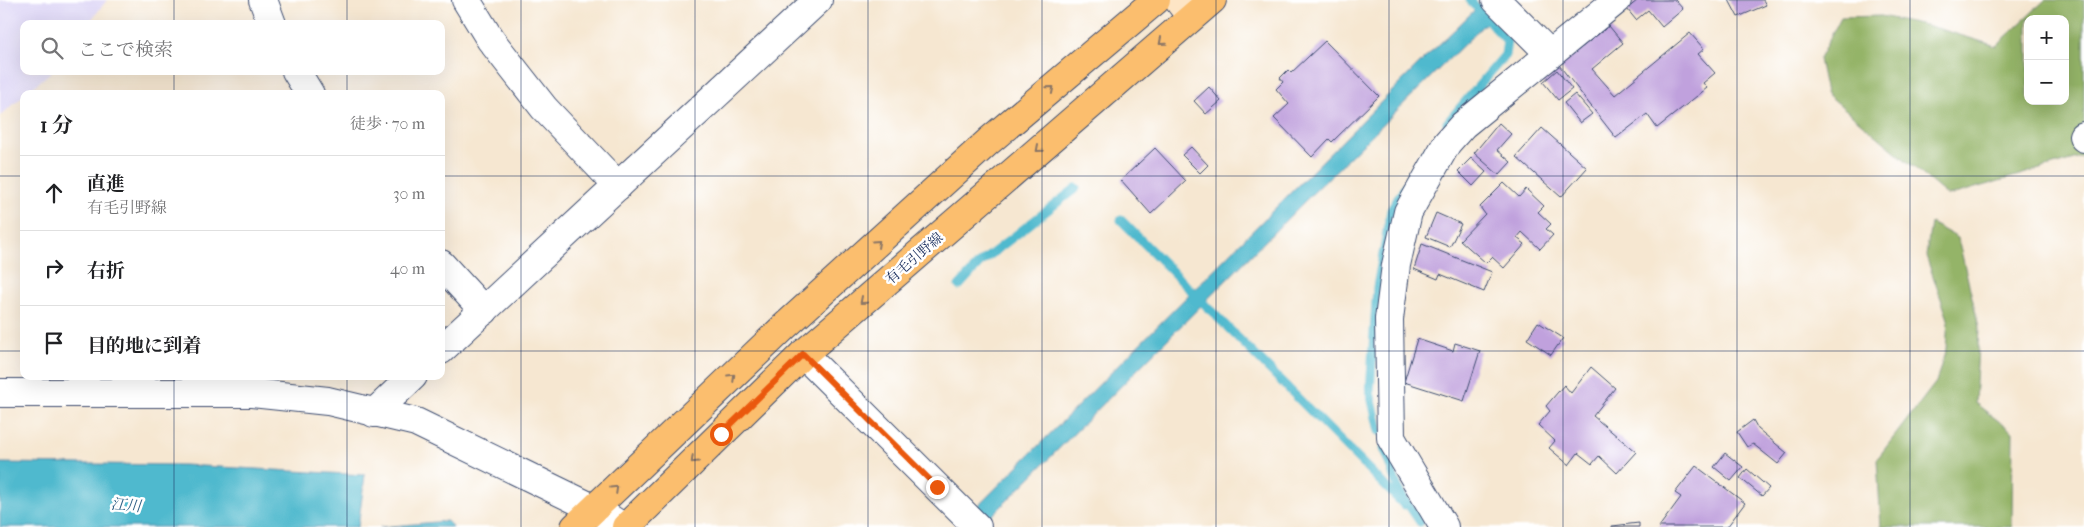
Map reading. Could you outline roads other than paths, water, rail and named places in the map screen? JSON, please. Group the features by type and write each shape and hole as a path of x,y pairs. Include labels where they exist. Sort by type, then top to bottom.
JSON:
{"main road":[{"path":"583,520 798,314 988,141 1156,0"},
{"name":"有毛引野線","path":"624,527 803,354 1185,8 1212,0"}],"street":[{"path":"263,0 270,20"},
{"path":"466,0 490,39 544,108 618,186"},
{"path":"1496,0 1550,54"},
{"path":"1444,527 1391,438 1389,319 1396,265 1408,212 1447,144 1464,125 1617,0"},
{"path":"445,346 618,186 808,4"},
{"path":"298,75 308,90"},
{"path":"445,268 484,311"},
{"path":"803,354 977,527"},
{"path":"374,412 409,380"},
{"path":"0,393 252,393 328,402 416,422 583,520 624,527"}],"water":[{"path":"1485,0 1509,0 1305,201 981,527 957,527 1424,59"},
{"name":"江川","path":"0,463 184,465 365,475 358,527 0,527"},
{"path":"447,521 453,527 380,527"}],"waterway":[{"path":"1447,123 1505,55 1507,41 1470,0"},
{"path":"1379,431 1370,392 1377,287 1391,210 1428,149"},
{"path":"959,286 980,263 1076,188"},
{"path":"1121,220 1404,505"},
{"path":"1384,449 1399,491 1420,522"}]}
